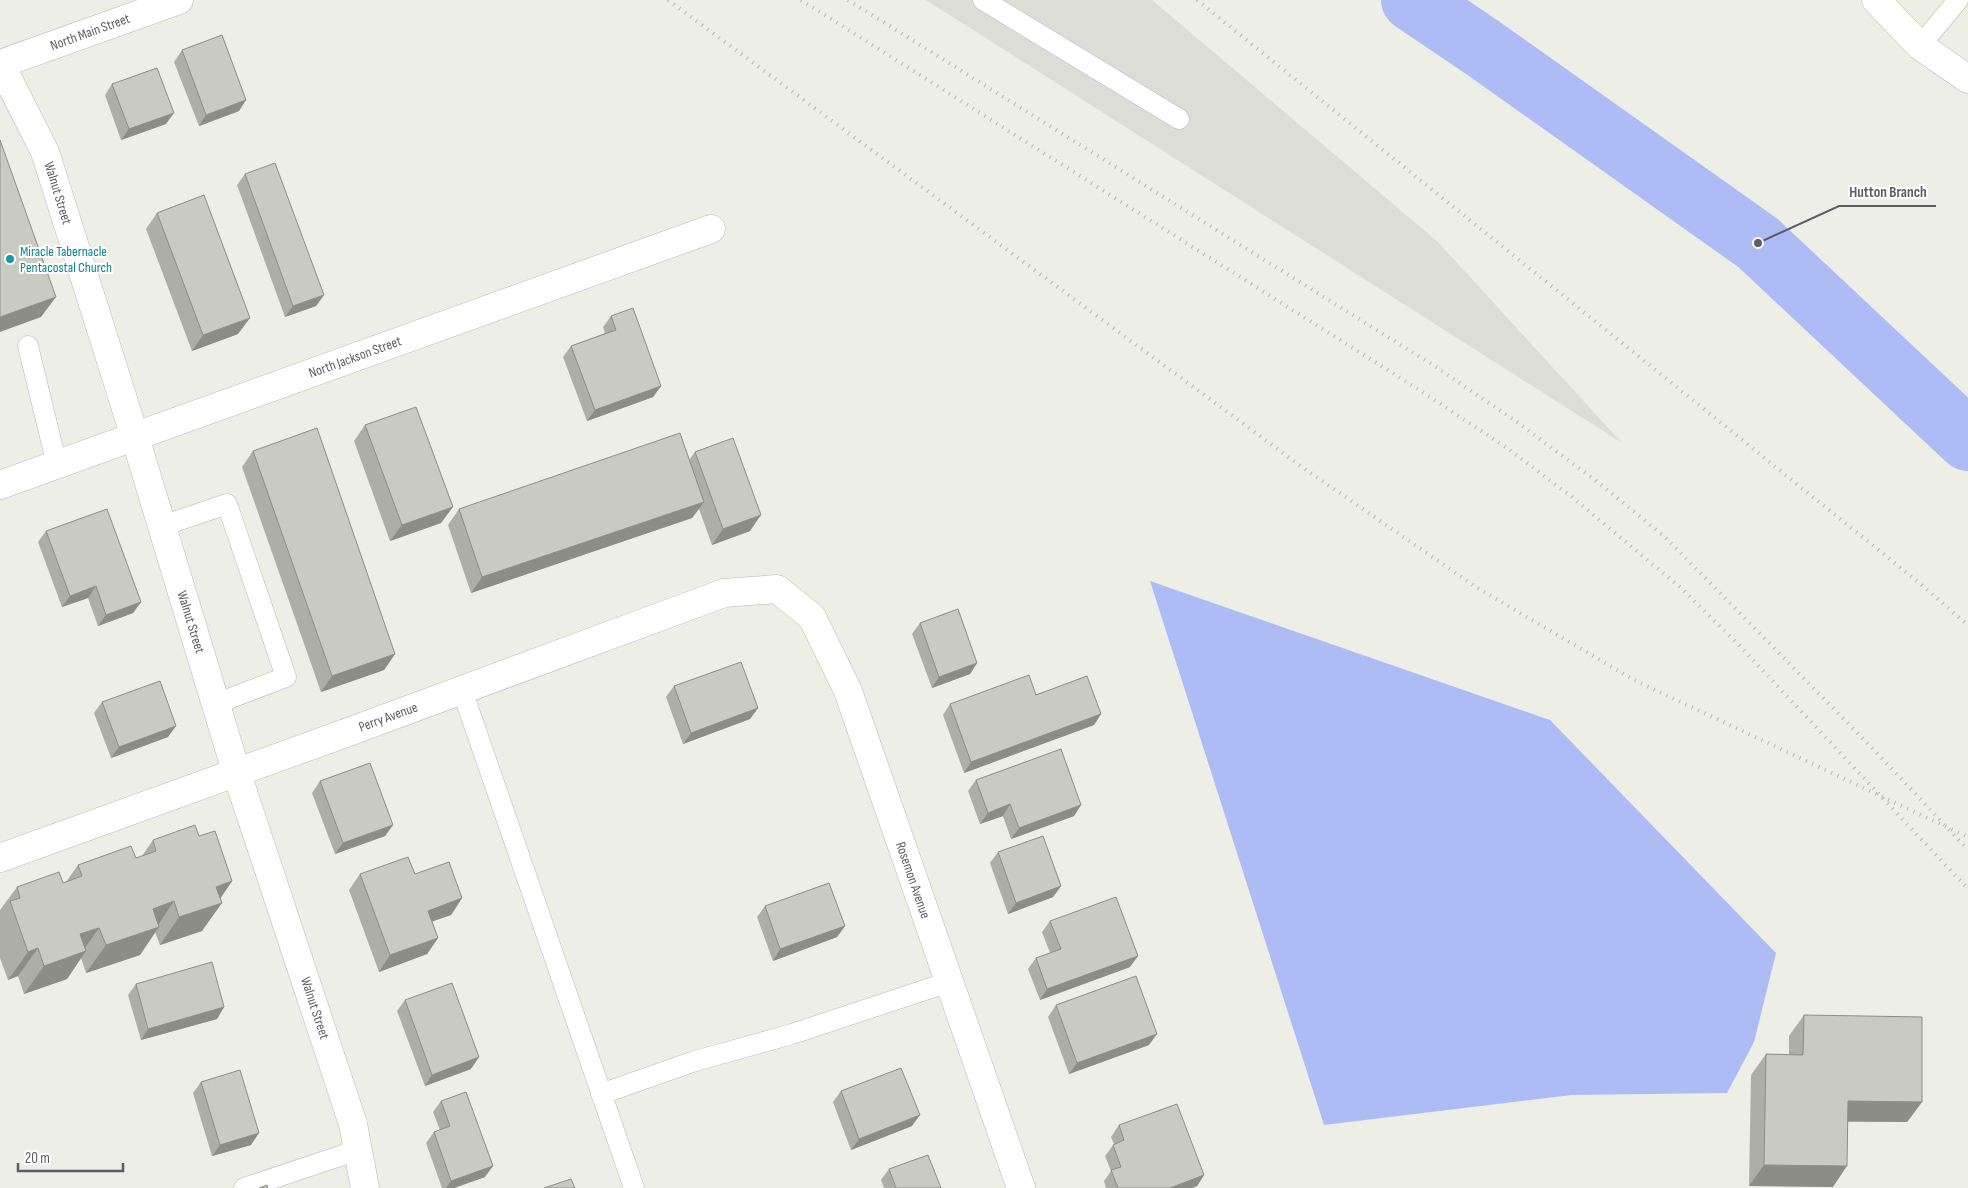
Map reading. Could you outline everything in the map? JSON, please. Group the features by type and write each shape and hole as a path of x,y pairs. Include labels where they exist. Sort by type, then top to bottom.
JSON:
{"street":[{"name":"North Main Street","path":"0,64 179,0"},
{"path":"1876,0 1920,46 1968,78"},
{"name":"Walnut Street","path":"0,64 45,152 135,437 236,771 353,1124 365,1188"},
{"name":"North Jackson Street","path":"0,486 711,229"},
{"name":"Perry Avenue","path":"0,858 462,690 724,592 777,589"},
{"name":"Rosemon Avenue","path":"777,589 812,617 848,691 1021,1188"}],"lane":[{"path":"983,0 1179,119"},
{"path":"1920,46 1958,0"},
{"path":"28,346 57,465"},
{"path":"162,526 227,504 286,677 215,704"},
{"path":"462,690 634,1188"},
{"path":"602,1094 695,1061 792,1034 949,982"},
{"path":"244,1188 358,1150"}],"shaded area":[{"path":"926,0 1152,0 1438,242 1622,443"}],"water":[{"path":"1150,581 1550,720 1776,953 1754,1042 1727,1093 1572,1095 1324,1125"}],"building":[{"path":"222,35 246,100 206,115 182,50"},
{"path":"157,68 174,113 129,129 112,84"},
{"path":"0,140 56,297 0,317"},
{"path":"275,163 324,295 293,306 245,174"},
{"path":"204,195 250,318 203,335 157,213"},
{"path":"633,308 661,386 595,410 571,346 616,330 611,316"},
{"path":"416,407 453,507 402,525 365,425"},
{"path":"317,428 395,654 332,676 253,451"},
{"path":"680,433 704,502 482,577 459,509"},
{"path":"733,438 761,515 723,529 695,452"},
{"path":"107,509 141,602 106,615 96,586 70,596 46,531"},
{"path":"958,609 977,663 939,677 920,623"},
{"path":"741,662 758,708 691,733 674,686"},
{"path":"1029,675 1036,695 1087,676 1101,714 971,762 950,704"},
{"path":"160,681 176,726 119,747 102,702"},
{"path":"1061,749 1081,805 1019,828 1010,804 988,813 976,780"},
{"path":"370,763 393,825 343,843 320,781"},
{"path":"195,825 199,836 215,831 232,881 216,887 222,903 179,917 174,901 153,909 159,927 106,945 99,928 80,934 86,951 44,966 38,948 28,952 10,901 20,898 17,887 59,872 63,883 82,876 78,865 131,846 136,858 156,851 153,840"},
{"path":"1043,836 1061,886 1016,903 998,852"},
{"path":"408,857 415,874 449,862 462,898 428,911 438,938 390,955 360,874"},
{"path":"829,883 845,926 780,949 765,906"},
{"path":"1116,897 1138,956 1047,989 1036,958 1061,949 1050,921"},
{"path":"212,962 224,1007 148,1029 136,984"},
{"path":"1136,976 1157,1034 1077,1063 1056,1005"},
{"path":"452,983 479,1057 432,1075 405,1000"},
{"path":"1804,1015 1922,1017 1922,1102 1848,1101 1847,1166 1764,1165 1766,1054 1803,1055"},
{"path":"901,1068 920,1115 859,1139 841,1091"},
{"path":"240,1070 259,1133 220,1145 201,1082"},
{"path":"466,1092 493,1166 451,1181 434,1132 450,1126 441,1101"},
{"path":"1177,1104 1204,1175 1170,1188 1118,1188 1111,1170 1121,1167 1113,1145 1124,1140 1119,1125"},
{"path":"928,1155 941,1188 896,1188 889,1169"},
{"path":"571,1179 575,1188 544,1188"}],"waterway":[{"path":"1412,0 1483,48 1758,243 1968,440"}],"railway":[{"path":"668,0 1302,467 1476,587 1634,680 1968,837"},
{"path":"801,0 1421,391 1507,448 1572,497 1681,588 1737,643 1968,889"},
{"path":"848,0 1436,367 1517,422 1599,483 1666,538 1879,755 1968,850"},
{"path":"1197,0 1917,581 1968,625"}],"place":[{"name":"Hutton Branch","path":"1758,243"},
{"name":"Miracle Tabernacle Pentacostal Church","path":"10,259"}]}
